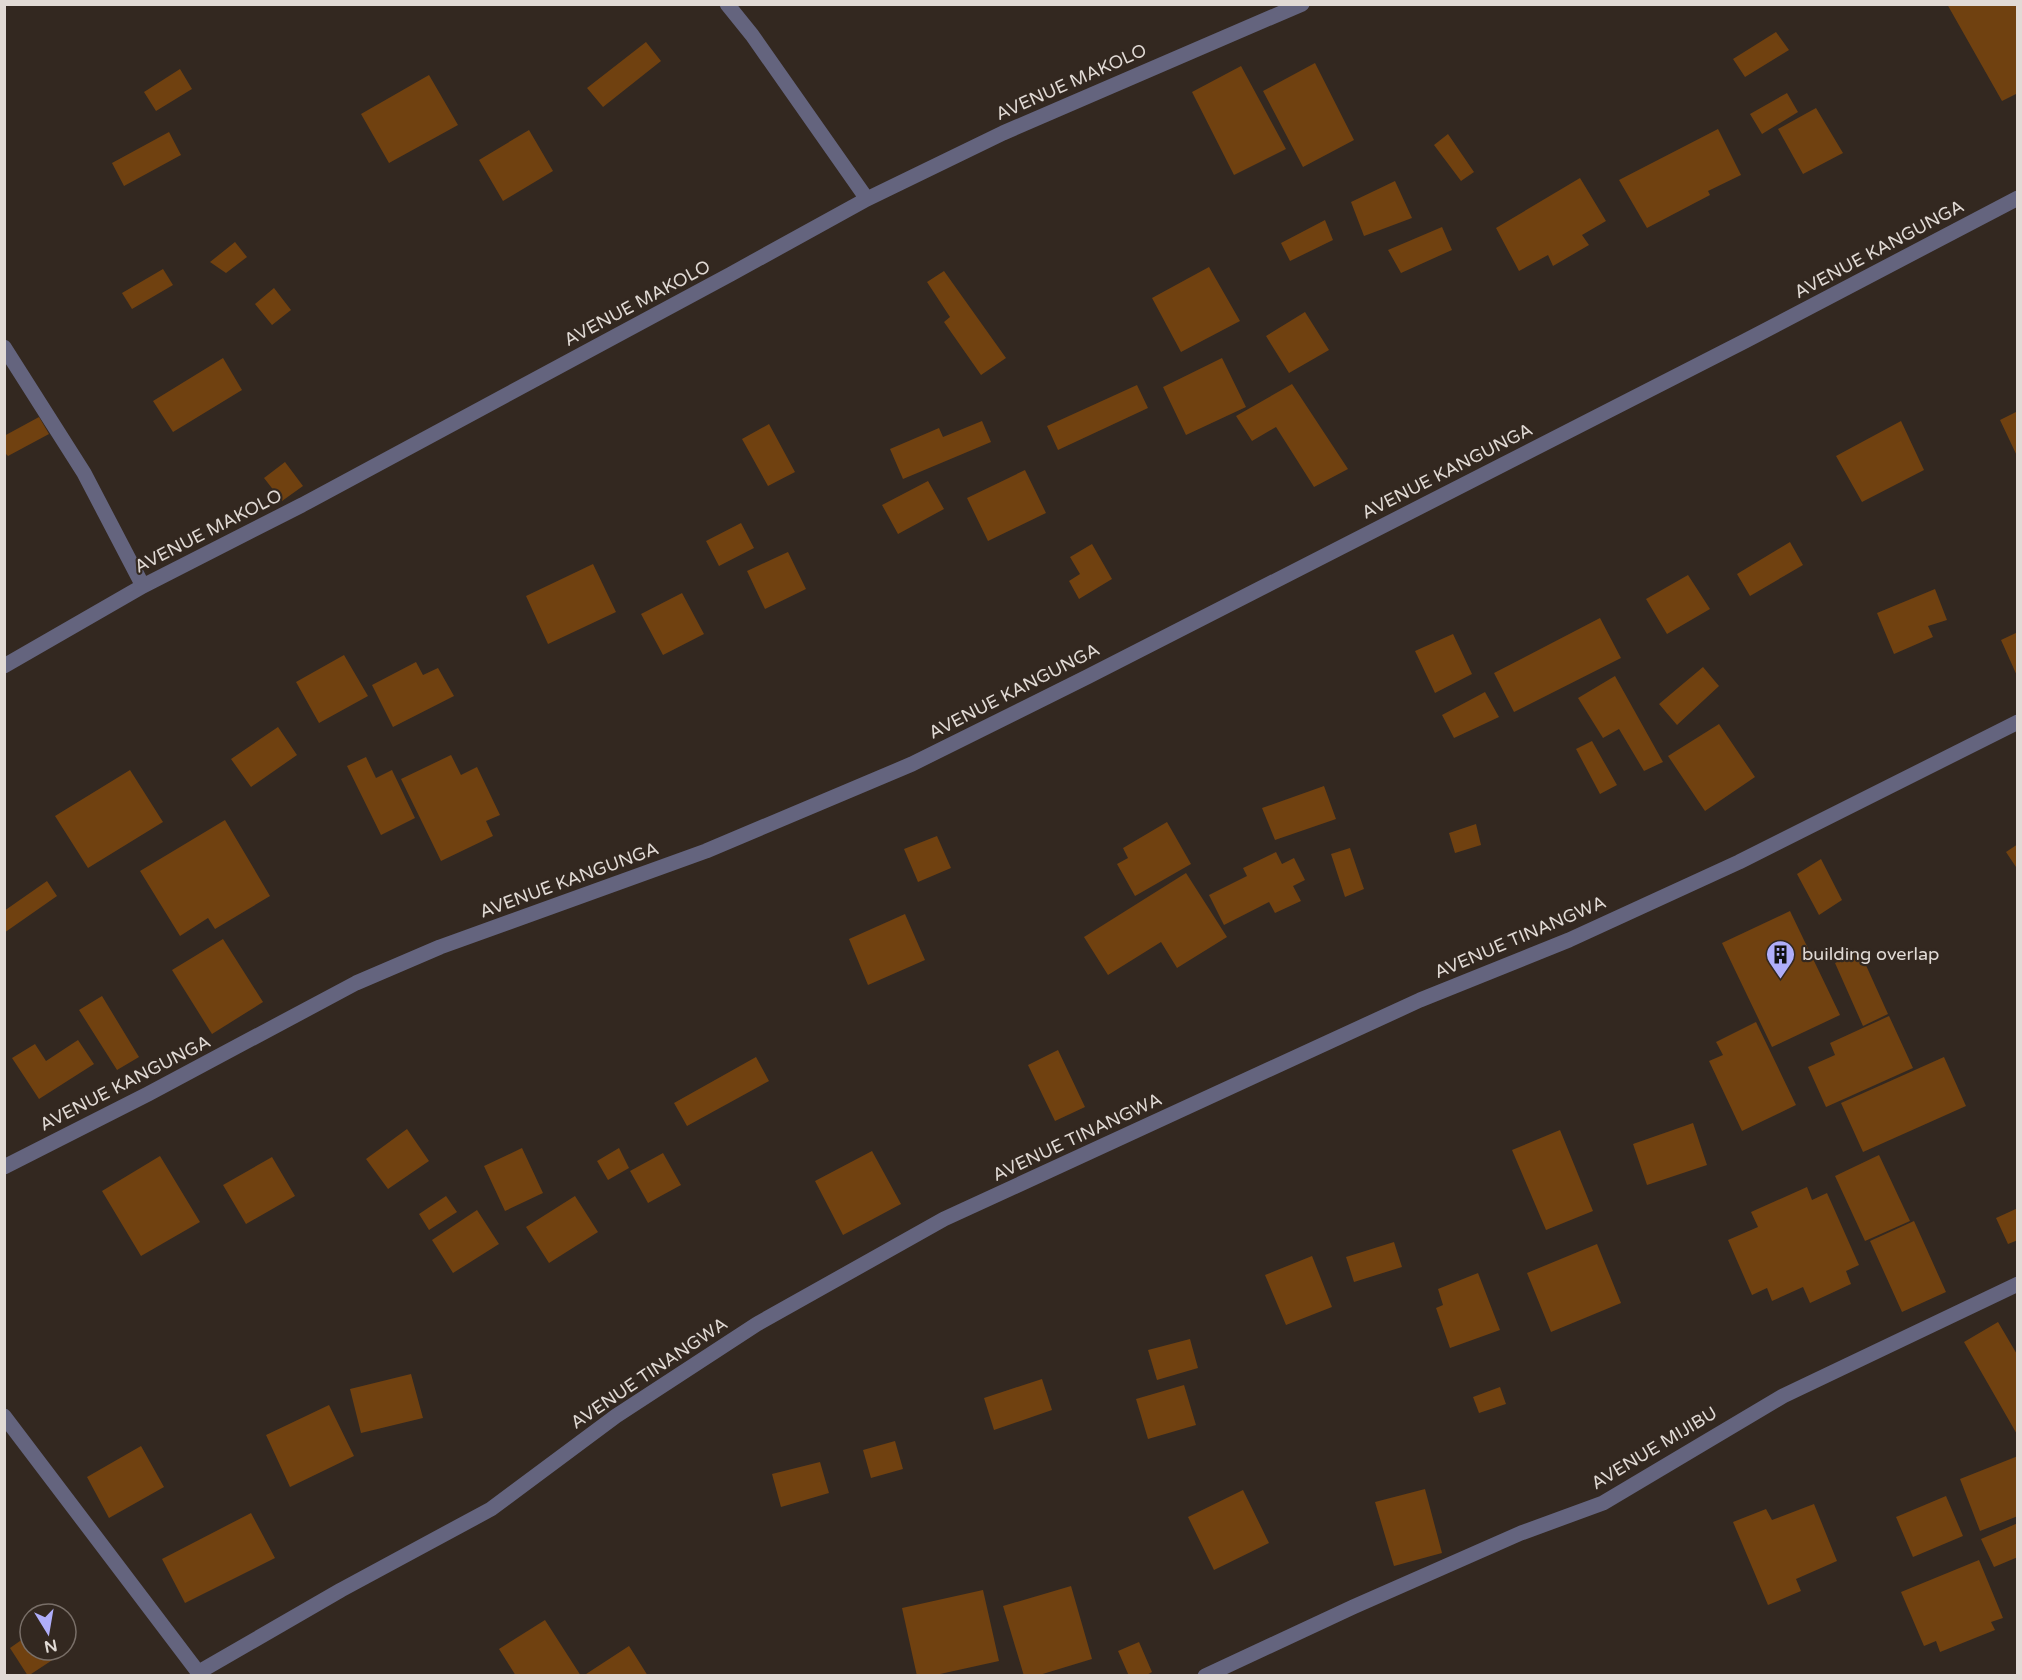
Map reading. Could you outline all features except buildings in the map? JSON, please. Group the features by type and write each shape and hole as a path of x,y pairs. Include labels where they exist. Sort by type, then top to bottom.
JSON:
{"street":[{"path":"727,4 752,35 867,199"},
{"name":"AVENUE MAKOLO","path":"4,666 143,586 302,505 867,199 1003,133 1302,4"},
{"name":"AVENUE KANGUNGA","path":"4,1167 148,1094 356,983 440,947 706,851 912,764 1097,672 2018,198"},
{"path":"4,347 84,473 143,586"},
{"name":"AVENUE TINANGWA","path":"200,1674 341,1590 491,1509 616,1416 757,1324 944,1219 1420,1000 1569,940 1739,862 2018,722"},
{"name":"AVENUE MIJIBU","path":"1205,1676 1511,1537 1603,1503 1783,1395 2018,1284"},
{"path":"4,1416 200,1674"}],"place":[{"name":"building overlap","path":"1781,980"}]}
